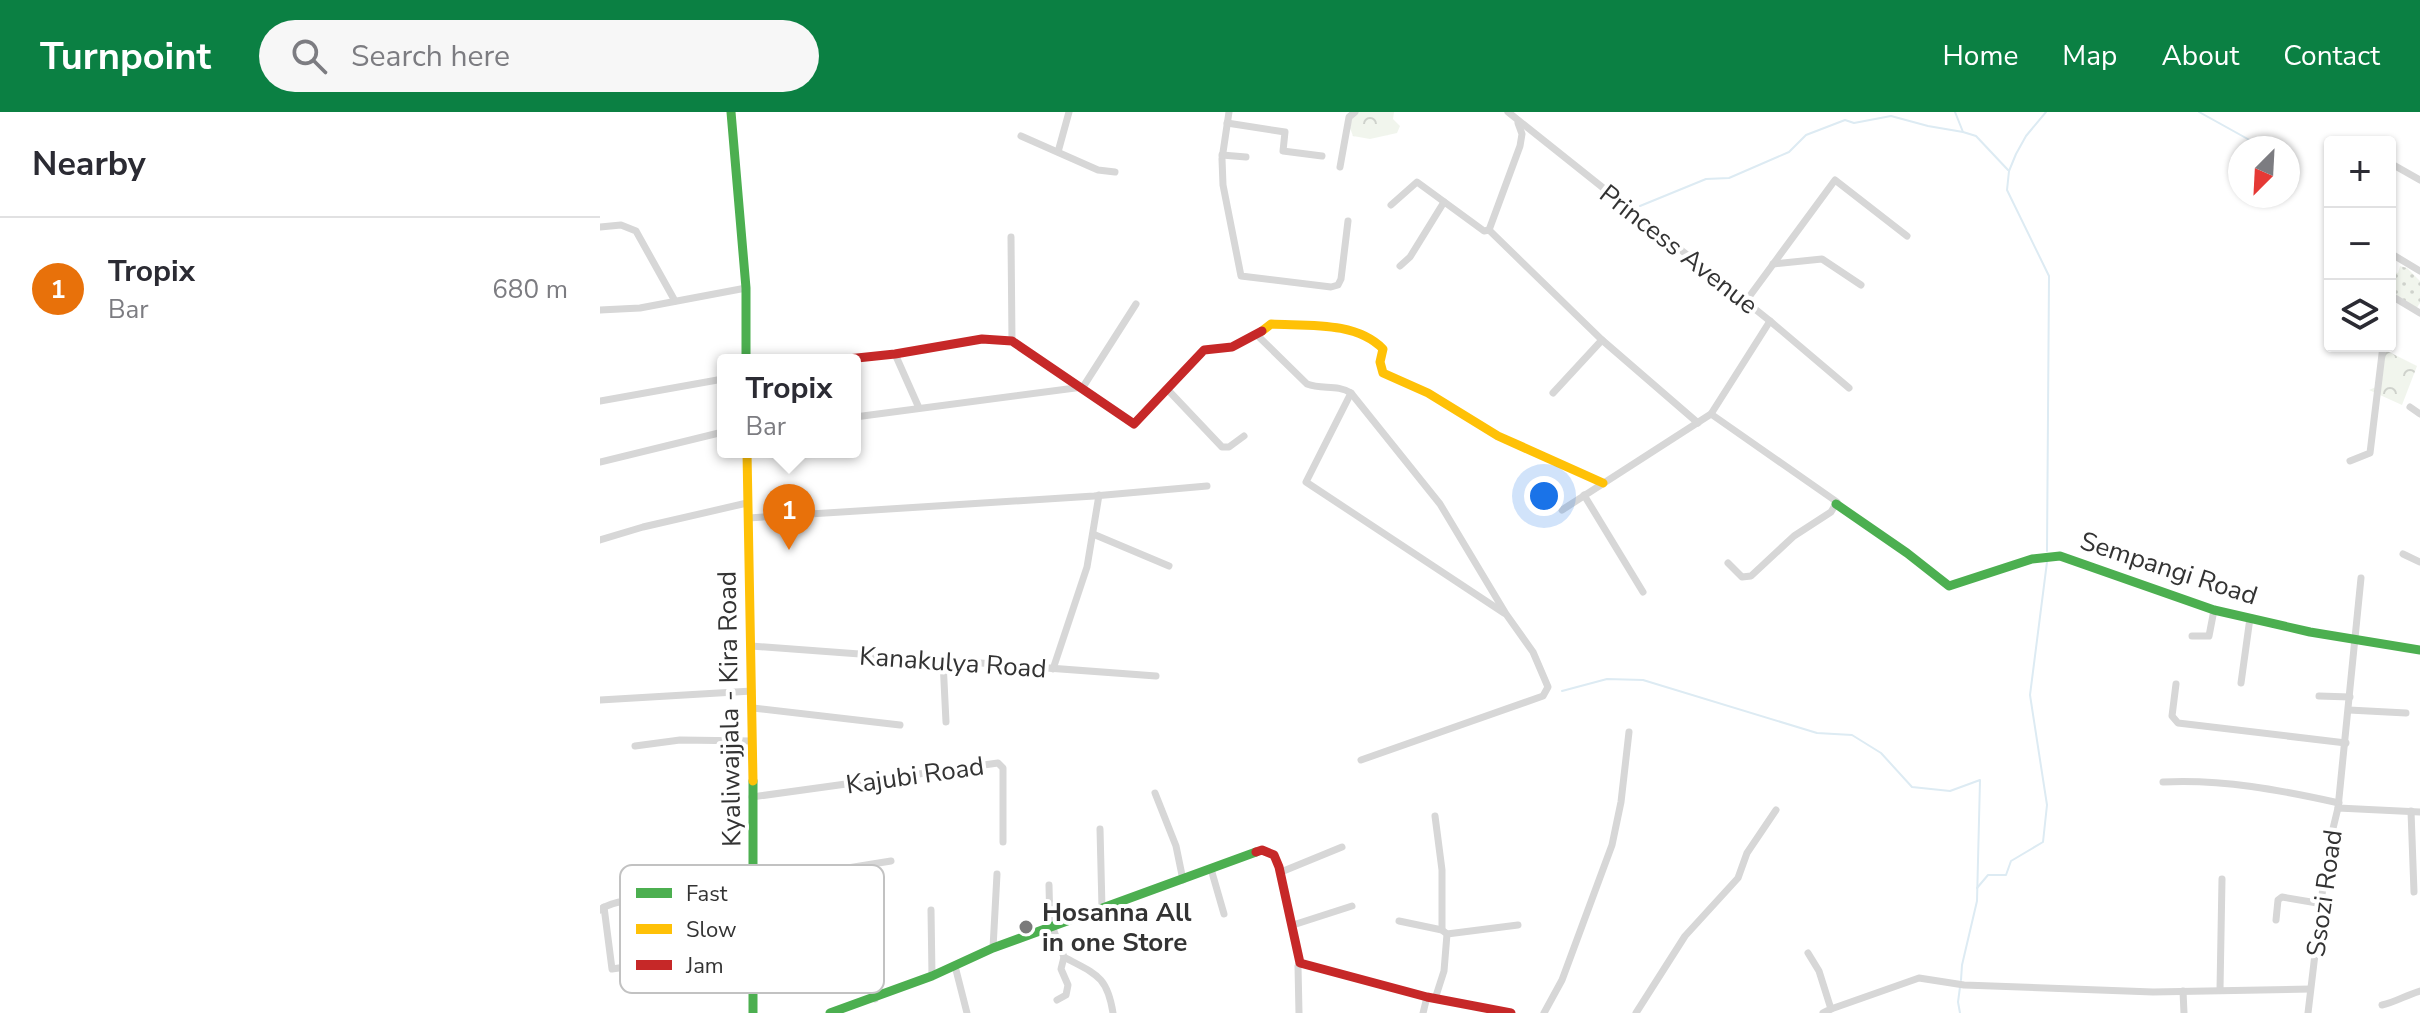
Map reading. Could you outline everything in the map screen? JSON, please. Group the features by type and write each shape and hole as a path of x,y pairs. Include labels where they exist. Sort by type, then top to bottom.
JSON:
{"street":[{"path":"731,112 746,288 746,354"},
{"path":"1058,152 1069,112"},
{"path":"1229,112 1222,155 1223,185 1241,276 1331,287 1338,285 1348,221"},
{"path":"1340,167 1349,117 1355,112"},
{"name":"Princess Avenue","path":"1508,112 1746,301 1849,388"},
{"path":"1489,230 1520,146 1522,134 1517,120"},
{"path":"1227,123 1285,132 1283,151 1322,156"},
{"path":"1021,136 1098,170 1115,172"},
{"path":"1222,155 1246,157"},
{"path":"2396,166 2420,180"},
{"path":"1746,301 1835,180 1907,236"},
{"path":"1391,205 1417,182 1484,231 1489,230 1602,340 1698,423"},
{"path":"1400,266 1410,257 1444,202"},
{"path":"600,227 621,225 636,231 675,301"},
{"path":"1011,237 1012,341"},
{"path":"2396,257 2420,271"},
{"path":"1773,264 1822,259 1861,285"},
{"path":"600,310 640,308 746,288"},
{"path":"2396,299 2420,313"},
{"path":"1083,387 1136,304"},
{"path":"1562,510 1711,414 1770,321"},
{"path":"861,358 982,339 1012,341 1134,424 1204,350 1237,347 1258,336 1271,324 1357,332 1379,342 1383,349 1380,362 1383,373 1428,393 1498,436 1603,483"},
{"path":"1258,336 1307,384 1313,387 1341,387 1351,393 1440,504 1506,614 1533,652 1548,687 1543,696 1361,760"},
{"path":"1553,393 1602,340"},
{"path":"2350,461 2370,453 2382,352"},
{"path":"895,354 919,408"},
{"path":"600,401 717,380"},
{"path":"861,416 1083,387"},
{"path":"1168,390 1222,447 1229,447 1244,436"},
{"path":"1351,393 1306,482 1506,614"},
{"path":"2410,407 2420,414"},
{"path":"1711,414 1834,498 1836,504 1831,512 1784,544 1751,576 1742,577 1728,563"},
{"path":"600,462 717,433"},
{"name":"Kyaliwajjala - Kira Road","path":"747,458 754,865"},
{"path":"748,518 1207,486"},
{"path":"1053,669 1087,567 1099,495"},
{"path":"1584,495 1643,592"},
{"path":"600,540 747,503"},
{"name":"Sempangi Road","path":"1836,504 1949,586 1967,583 2034,558 2060,556 2214,610 2310,632 2420,650"},
{"path":"1093,534 1169,566"},
{"path":"2403,554 2420,562"},
{"path":"2163,782 2214,781 2246,785 2338,806 2361,578"},
{"path":"2192,636 2209,636 2214,610"},
{"path":"2241,683 2250,618"},
{"name":"Kanakulya Road","path":"751,646 1156,676"},
{"path":"943,661 946,722"},
{"path":"2176,684 2172,716 2178,723 2346,743"},
{"path":"600,700 752,691"},
{"path":"2319,696 2350,697"},
{"path":"753,708 900,725"},
{"path":"2349,710 2406,713"},
{"path":"1544,1013 1568,967 1612,845 1621,802 1629,732"},
{"path":"635,746 680,740 752,741"},
{"name":"Kajubi Road","path":"752,797 998,763 1003,768 1003,842"},
{"path":"1155,793 1176,846 1183,880"},
{"name":"Ssozi Road","path":"2308,1013 2327,853 2338,806 2416,811"},
{"path":"1636,1013 1685,936 1738,878 1747,853 1776,810"},
{"path":"2414,892 2416,811"},
{"path":"1423,1013 1444,971 1442,870 1435,816"},
{"path":"1100,829 1102,908"},
{"path":"1281,872 1342,847"},
{"path":"830,1013 875,999 993,948 1262,850 1274,855 1281,872 1300,963 1299,1013"},
{"path":"866,865 891,861"},
{"path":"1211,869 1224,914"},
{"path":"993,948 997,874"},
{"path":"2220,989 2222,879"},
{"path":"1049,885 1051,927 1064,957 1061,969 1067,991 1057,1000"},
{"path":"2276,920 2278,900 2282,897 2323,904"},
{"path":"1293,925 1352,906"},
{"path":"602,908 612,969 620,968"},
{"path":"931,910 932,976"},
{"path":"1399,921 1444,932 1518,925"},
{"path":"1808,953 1819,971 1827,1011 1919,978 1964,985 2183,991 2310,989"},
{"path":"1064,957 1094,972 1103,982 1113,1013"},
{"path":"1300,963 1431,998 1511,1013"},
{"path":"955,966 967,1013"},
{"path":"2183,991 2184,1013"},
{"path":"2382,1005 2420,991"},
{"name":"Kyaliwajjala - Kira Road","path":"753,993 753,1013"},
{"path":"874,993 875,999"}],"green space":[{"path":"1353,112 1394,112 1393,119 1400,126 1397,133 1370,139 1353,136 1350,128"},
{"path":"2400,266 2407,268 2420,281 2420,303 2416,309 2396,296"},
{"path":"2382,352 2389,352 2417,366 2402,405 2369,390 2376,387"}],"waterway":[{"path":"1955,112 1963,132 1976,136 2008,170"},
{"path":"2046,112 2016,154 2009,171 2007,190 2049,276 2047,551"},
{"path":"2199,112 2242,136"},
{"path":"1640,206 1706,179 1729,178 1789,152 1806,135 1845,120 1854,123 1891,116 1963,132"},
{"path":"1977,888 1988,875 2006,875 2011,861 2043,842 2047,805 2030,695 2047,562"},
{"path":"1562,691 1607,679 1643,680 1817,733 1852,735 1881,753 1912,787 1950,791 1980,780 1977,901 1961,980"},
{"path":"1960,987 1960,1013"}],"traffic: fast":[{"path":"731,112 746,288 746,354"},
{"path":"1836,504 1949,586 2032,559 2060,556 2214,610 2310,632 2420,650"},
{"path":"753,781 753,865"},
{"path":"830,1013 932,976 993,948 1256,852"},
{"path":"753,993 753,1013"}],"traffic: slow":[{"path":"1262,331 1271,324 1315,325 1359,334 1383,349 1380,362 1383,373 1428,393 1498,436 1603,483"},
{"path":"747,458 753,781"}],"traffic: jam":[{"path":"861,358 982,339 1012,341 1134,424 1204,350 1232,347 1262,331"},
{"path":"1256,852 1262,850 1274,855 1279,867 1300,963 1427,997 1511,1013"}],"place":[{"name":"Tropix","path":"789,550"},
{"name":"Hosanna All in one Store","path":"1026,927"}]}
